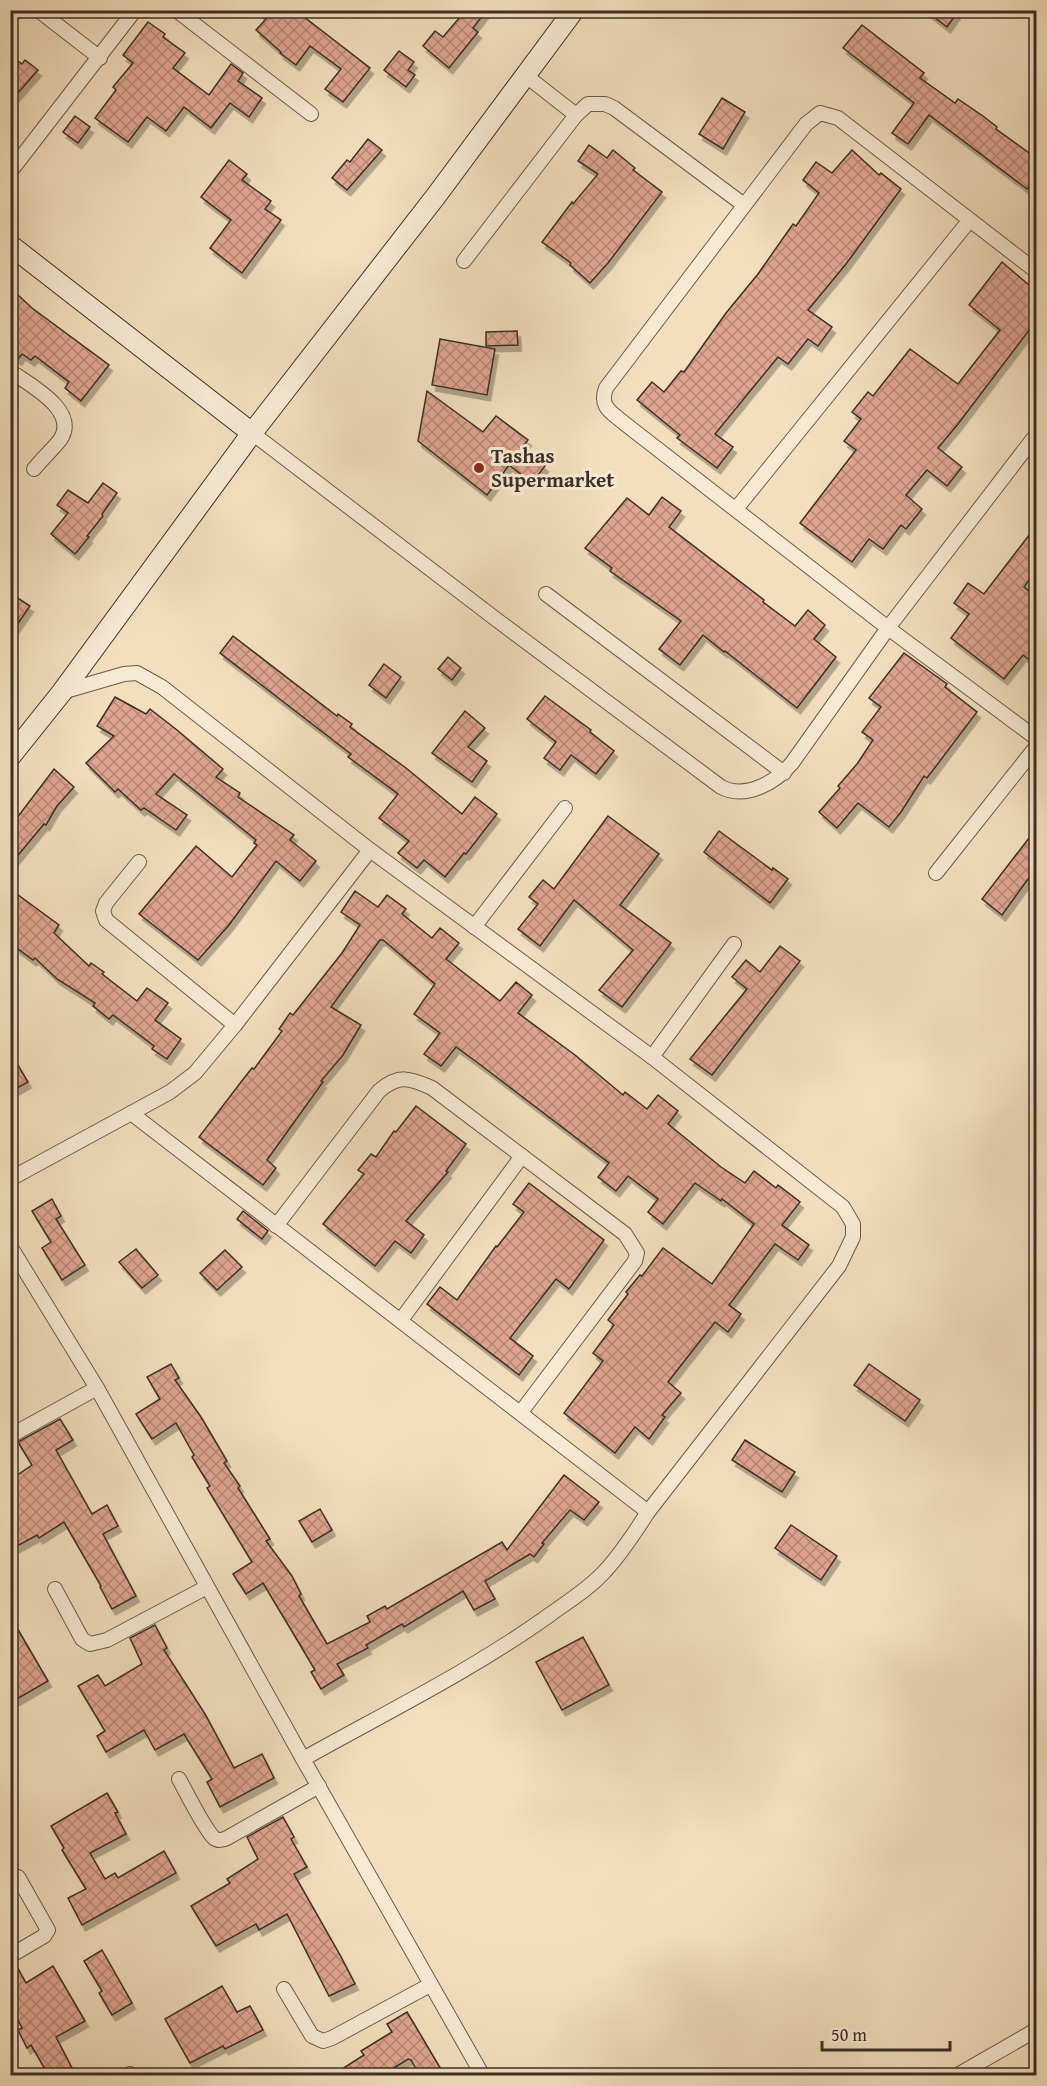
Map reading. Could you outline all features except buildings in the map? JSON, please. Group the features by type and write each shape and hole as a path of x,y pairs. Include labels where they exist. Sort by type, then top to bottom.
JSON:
{"street":[{"path":"38,10 100,58"},
{"path":"10,172 135,10"},
{"path":"176,10 311,114"},
{"path":"10,758 62,692 252,433 436,196 574,10"},
{"path":"525,75 576,115"},
{"path":"464,261 576,115 588,104 605,104 614,108 744,204"},
{"path":"1036,271 838,118 825,113 815,115 744,204 606,388 603,401 605,406 624,423 888,628 1036,738"},
{"path":"736,509 969,221"},
{"path":"10,245 497,620 729,791 747,792 784,773 888,628 1036,435"},
{"path":"10,371 55,404 64,417 65,426 59,440 34,469"},
{"path":"546,594 784,773"},
{"path":"62,692 124,674 137,673 147,677 370,850 652,1057 835,1200 849,1213 853,1224 853,1237 839,1266 604,1572 575,1597 521,1636 303,1759"},
{"path":"936,873 1036,747"},
{"path":"474,927 565,808"},
{"path":"10,1179 170,1092 195,1073 235,1025 370,850"},
{"path":"139,862 106,903 103,911 106,920 235,1025"},
{"path":"652,1057 734,944"},
{"path":"276,1226 379,1091 389,1083 401,1078 432,1088 625,1234 637,1252 635,1261 521,1412"},
{"path":"131,1113 648,1512"},
{"path":"401,1320 522,1156"},
{"path":"10,1246 97,1388 303,1759 483,2076"},
{"path":"10,1436 97,1388"},
{"path":"55,1589 82,1639 90,1644 107,1640 207,1587"},
{"path":"179,1779 203,1822 218,1840 227,1838 319,1786"},
{"path":"10,1956 44,1936 48,1930 18,1877"},
{"path":"284,1989 312,2036 323,2041 333,2038 430,1984"},
{"path":"956,2076 1036,2030"}],"place":[{"name":"Tashas Supermarket","path":"479,468"}]}
